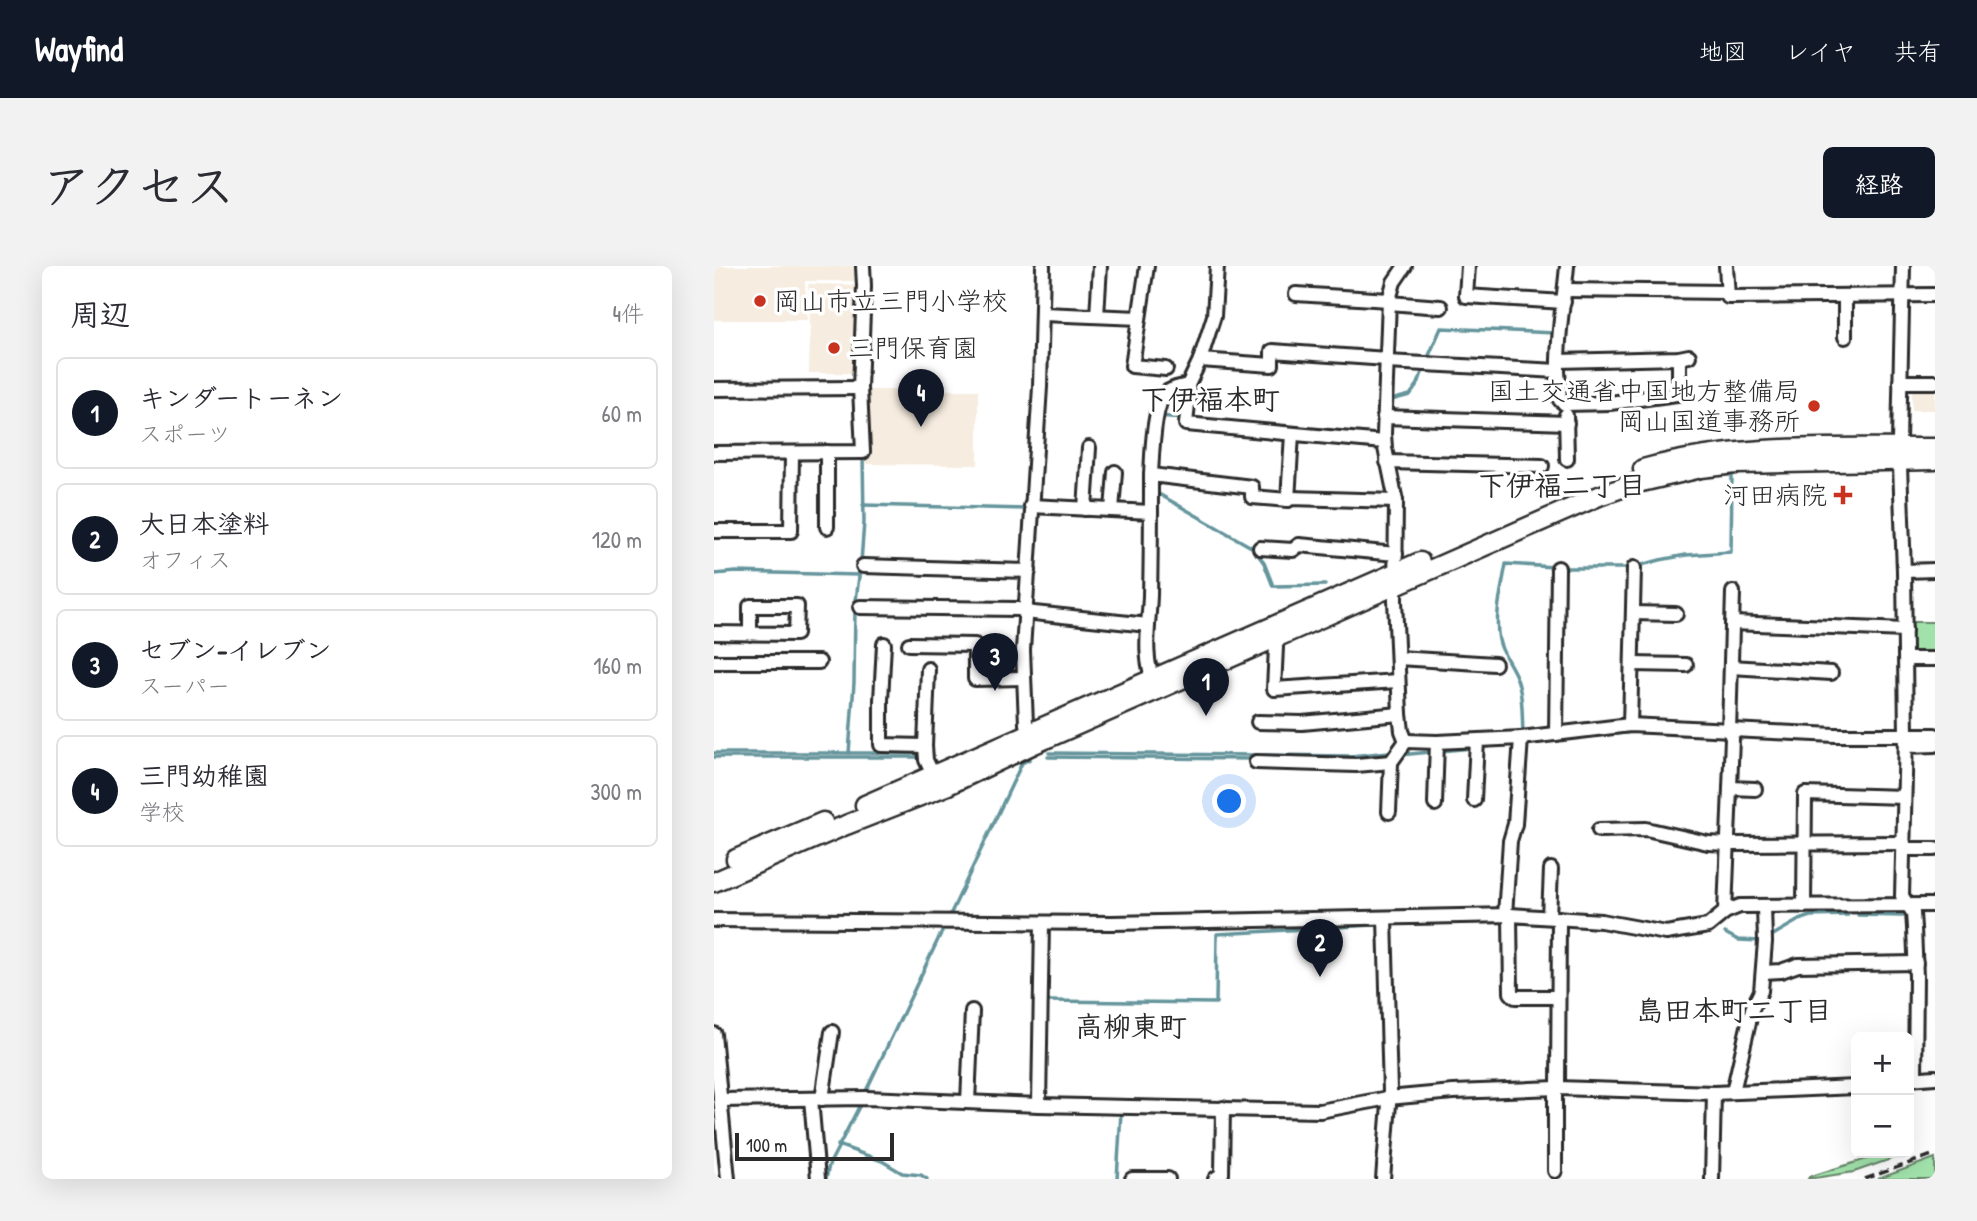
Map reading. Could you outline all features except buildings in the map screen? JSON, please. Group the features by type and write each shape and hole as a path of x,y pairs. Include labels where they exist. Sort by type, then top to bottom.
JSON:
{"street":[{"path":"714,453 863,452 860,388 863,266"},
{"path":"1032,738 1026,724 1025,611 1043,314 1043,266"},
{"path":"1097,316 1100,266"},
{"path":"1147,266 1132,366 1166,369"},
{"path":"1217,266 1214,316 1200,360 1188,385 1186,424 1384,442"},
{"path":"1389,812 1402,731 1395,579 1396,501 1384,442 1384,417 1390,290 1405,266"},
{"path":"1468,266 1466,296 1727,292"},
{"path":"1567,266 1559,339 1560,400 1565,404 1610,403 1684,393"},
{"path":"1726,266 1728,297 1935,295"},
{"path":"1903,266 1900,455 1906,741 1902,897 1913,913 1916,963 1914,1032"},
{"path":"1385,267 1396,278"},
{"path":"1296,294 1441,307"},
{"path":"1845,296 1845,337"},
{"path":"1043,314 1139,318"},
{"path":"1200,360 1272,365 1272,351 1425,364 1558,366 1684,357 1679,377"},
{"path":"1900,382 1935,382"},
{"path":"1154,684 1147,664 1151,475 1157,416 1168,391 1188,385"},
{"path":"714,388 860,388"},
{"path":"1565,404 1567,458"},
{"path":"1384,417 1567,423"},
{"path":"1288,500 1292,434"},
{"path":"1085,509 1089,448"},
{"path":"1900,455 1935,448"},
{"path":"827,452 827,527"},
{"path":"714,531 791,531 792,453"},
{"path":"714,869 941,780 1519,524 1633,484 1667,469 1700,462 1736,464 1771,456 1900,455 1935,460"},
{"path":"1387,462 1542,466"},
{"path":"1112,510 1115,472"},
{"path":"1151,475 1252,486 1252,497 1396,501"},
{"path":"1031,506 1151,512"},
{"path":"1260,548 1293,550 1299,545 1396,554"},
{"path":"863,566 1029,571"},
{"path":"1556,734 1558,568"},
{"path":"1630,725 1634,568"},
{"path":"1904,570 1935,570"},
{"path":"1725,912 1733,592"},
{"path":"860,607 1018,609 1148,625"},
{"path":"1633,613 1676,614"},
{"path":"1732,623 1905,631"},
{"path":"714,633 750,634"},
{"path":"1270,634 1276,647 1274,690 1398,681"},
{"path":"884,644 881,745 925,746"},
{"path":"909,645 975,645 975,679 1024,678"},
{"path":"1398,658 1495,664"},
{"path":"1906,659 1935,659"},
{"path":"714,662 818,662"},
{"path":"1632,664 1686,665"},
{"path":"1731,667 1831,673"},
{"path":"928,669 926,760 941,780"},
{"path":"1258,722 1302,723 1400,714"},
{"path":"1256,762 1356,765 1397,753 1521,742 1556,734 1630,725 1730,734 1906,741 1935,745"},
{"path":"1906,741 1935,735"},
{"path":"1521,742 1515,824 1510,841 1510,993 1514,997 1558,997"},
{"path":"1475,800 1477,745"},
{"path":"1435,804 1437,749"},
{"path":"714,882 884,797 912,792 945,778 941,780"},
{"path":"1730,788 1755,789"},
{"path":"1804,906 1805,794 1904,797"},
{"path":"1599,830 1646,829 1708,843 1805,843 1935,849"},
{"path":"1551,869 1558,997 1555,1171"},
{"path":"714,920 1385,923 1554,918 1601,921 1666,933 1708,926 1725,912 1741,906 1935,905"},
{"path":"1733,1092 1752,1009 1761,991 1764,906"},
{"path":"1039,1105 1042,923"},
{"path":"1383,1179 1390,1091 1385,923"},
{"path":"1763,972 1780,971 1798,964 1916,963"},
{"path":"968,1102 972,1010"},
{"path":"818,1179 817,1099 832,1032"},
{"path":"714,1034 728,1179"},
{"path":"1914,1078 1935,1077"},
{"path":"720,1100 867,1098 1320,1111 1388,1098 1556,1088 1714,1093 1851,1087"},
{"path":"1712,1179 1714,1093"},
{"path":"1215,1179 1222,1174 1223,1108"},
{"path":"1132,1179 1168,1179"}],"shaded area":[{"name":"岡山市立三門小学校","path":"714,266 859,266 860,281 805,281 807,320 714,320"},
{"name":"三門保育園","path":"808,284 859,285 858,373 809,373"},
{"path":"1912,385 1935,385 1935,410 1912,410"},
{"path":"864,390 978,390 978,465 866,464"}],"green space":[{"path":"1908,622 1935,622 1935,656 1908,656"},
{"path":"1869,1158 1894,1158 1854,1172 1808,1179"},
{"path":"1935,1158 1935,1179 1878,1179"}],"waterway":[{"path":"1427,360 1441,328 1555,333"},
{"path":"1391,400 1410,395 1418,384 1424,367"},
{"path":"1158,416 1182,418"},
{"path":"861,562 864,522 863,455"},
{"path":"1562,568 1630,568 1686,555 1731,552 1732,476"},
{"path":"1157,493 1253,548 1264,563 1273,586 1325,585"},
{"path":"863,505 1026,509"},
{"path":"1523,733 1519,685 1502,650 1497,621 1506,564 1554,567"},
{"path":"849,753 854,683 855,608 860,569"},
{"path":"714,574 736,572 859,575"},
{"path":"1560,739 1634,732 1727,736"},
{"path":"1735,737 1762,738"},
{"path":"1882,741 1901,742"},
{"path":"1480,747 1507,745"},
{"path":"1400,755 1472,748"},
{"path":"1049,753 1351,756 1389,752"},
{"path":"714,753 921,753"},
{"path":"714,757 921,757"},
{"path":"1048,757 1252,759"},
{"path":"950,915 1022,763 1030,759"},
{"path":"1768,938 1810,916 1848,915"},
{"path":"1858,915 1903,916"},
{"path":"1047,1001 1216,1003 1217,934 1391,924 1506,922"},
{"path":"1513,923 1553,924"},
{"path":"866,1091 944,927"},
{"path":"1725,933 1738,940 1761,941"},
{"path":"826,1179 829,1165 862,1101"},
{"path":"1117,1179 1121,1112"},
{"path":"838,1145 882,1161 902,1173 921,1175 927,1179"}],"railway":[{"path":"1865,1179 1935,1154"}],"place":[{"name":"岡山市立三門小学校","path":"760,301"},
{"name":"三門保育園","path":"834,348"},
{"name":"国土交通省中国地方整備局 岡山国道事務所","path":"1814,406"},
{"name":"三門幼稚園","path":"921,427"},
{"name":"河田病院","path":"1843,495"},
{"name":"セブン-イレブン","path":"995,691"},
{"name":"キンダートーネン","path":"1206,716"},
{"name":"大日本塗料","path":"1320,977"}],"district":[{"name":"下伊福本町","path":"1210,399"},
{"name":"下伊福二丁目","path":"1562,485"},
{"name":"島田本町二丁目","path":"1734,1010"},
{"name":"高柳東町","path":"1131,1026"}]}
